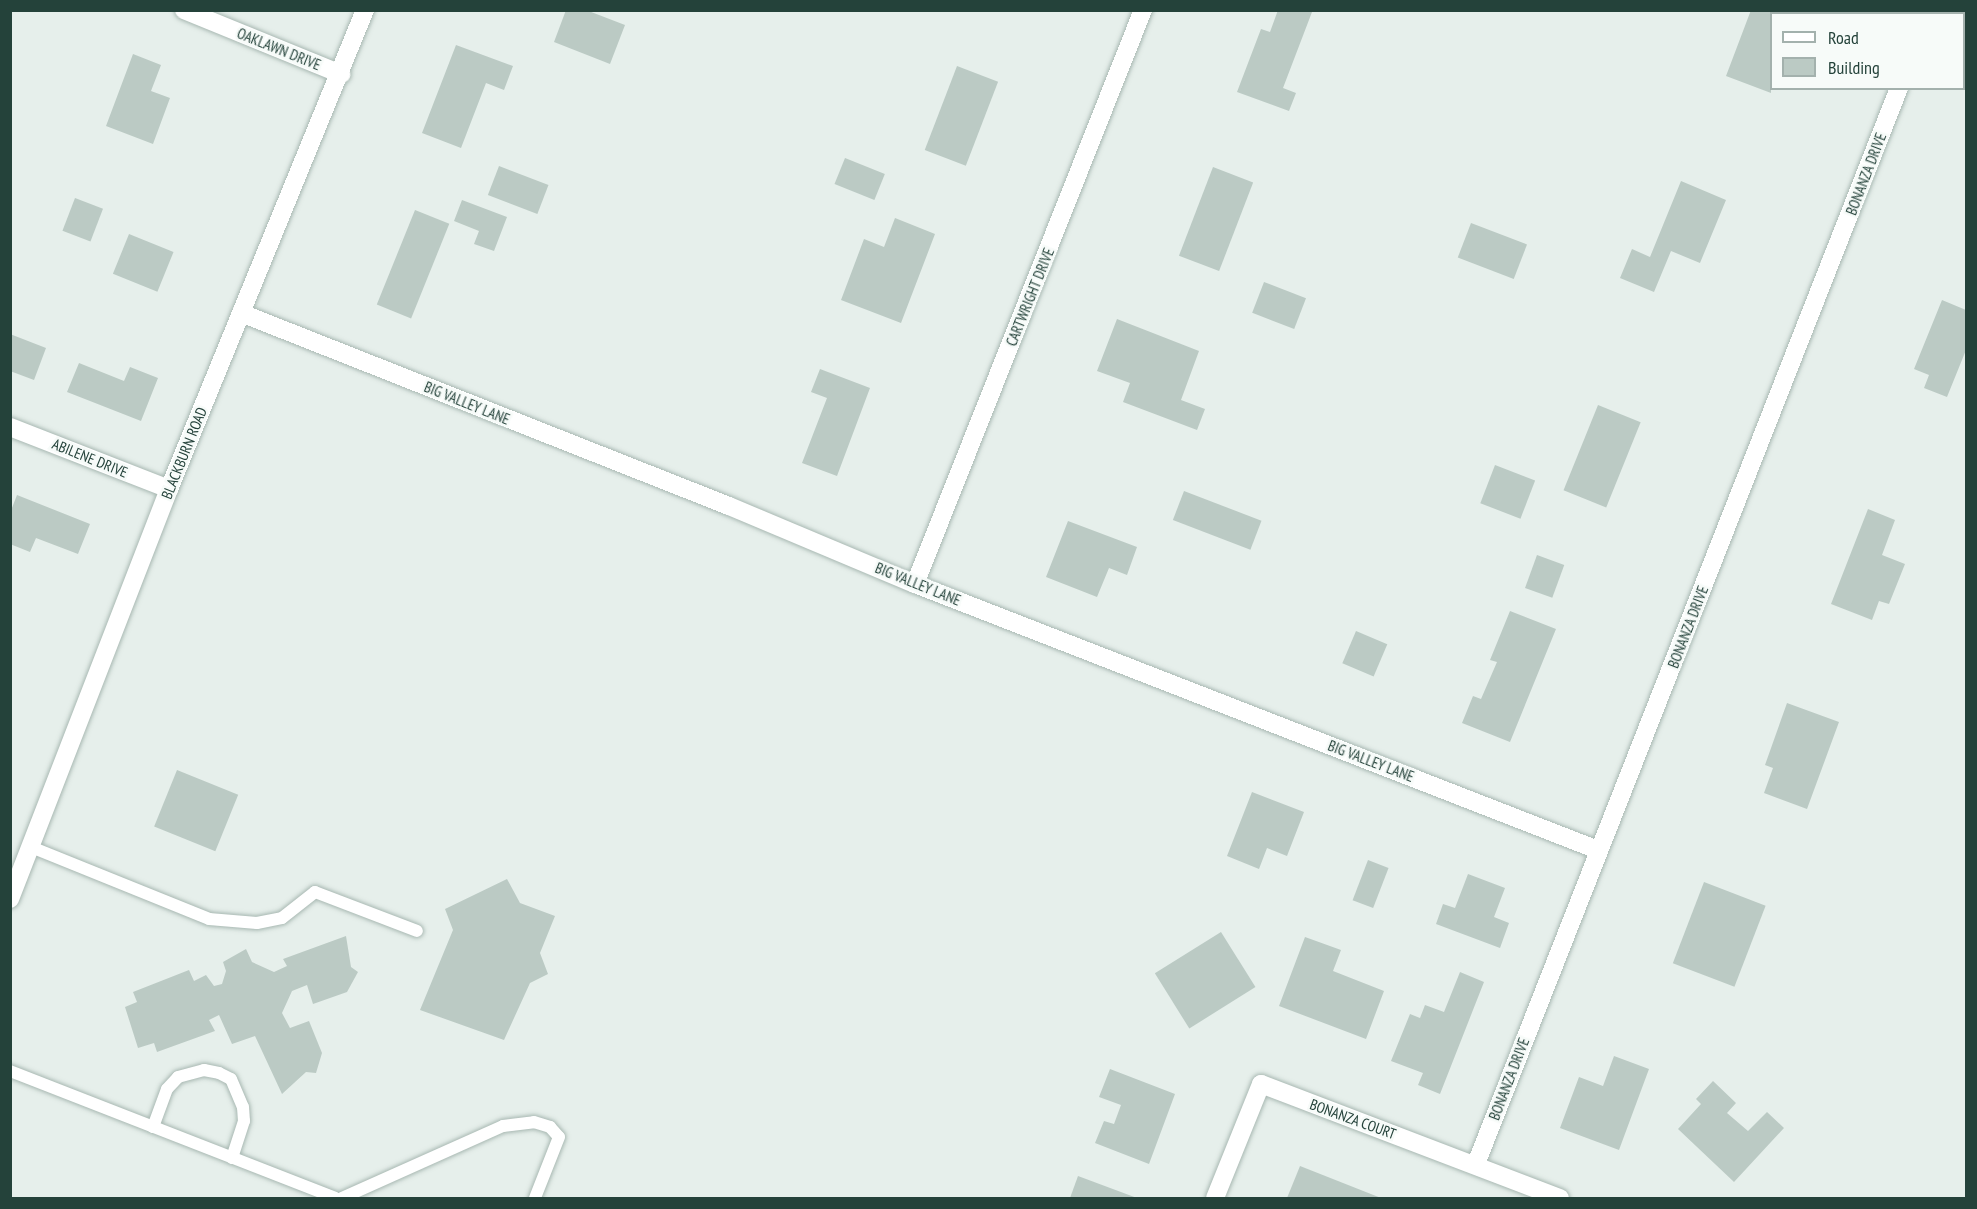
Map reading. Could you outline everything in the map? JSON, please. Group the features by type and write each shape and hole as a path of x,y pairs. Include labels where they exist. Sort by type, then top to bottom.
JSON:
{"street":[{"name":"OAKLAWN DRIVE","path":"184,10 341,74"},
{"name":"BLACKBURN ROAD","path":"10,899 169,489 341,74 365,10"},
{"name":"CARTWRIGHT DRIVE","path":"915,584 1143,10"},
{"name":"BONANZA DRIVE","path":"1476,1164 1898,90"},
{"name":"BIG VALLEY LANE","path":"240,313 729,506 915,584 1598,850"},
{"name":"ABILENE DRIVE","path":"10,427 169,489"},
{"name":"BONANZA COURT","path":"1215,1198 1261,1084 1476,1164 1560,1198"}],"lane":[{"path":"31,847 209,920 257,923 282,918 315,892 417,931"},
{"path":"153,1127 167,1089 178,1077 204,1070 219,1073 231,1079 243,1107 244,1121 232,1158"},
{"path":"10,1071 335,1198"},
{"path":"342,1198 503,1126 534,1122 550,1127 558,1137 535,1198"}],"building":[{"path":"566,10 586,10 625,25 610,64 554,42"},
{"path":"1278,10 1312,12 1283,88 1296,93 1289,111 1237,92 1261,29 1270,32"},
{"path":"1751,10 1803,10 1802,12 1770,12 1771,93 1726,76"},
{"path":"456,45 513,66 504,90 486,83 461,148 422,133"},
{"path":"133,54 161,65 151,91 170,98 153,144 106,126"},
{"path":"957,66 998,82 966,166 925,150"},
{"path":"845,158 885,174 874,200 835,184"},
{"path":"499,166 548,185 537,214 488,195"},
{"path":"1213,167 1253,182 1219,271 1179,256"},
{"path":"1681,181 1726,200 1700,263 1671,251 1654,292 1620,278 1632,249 1650,257"},
{"path":"75,198 103,209 90,241 62,231"},
{"path":"462,200 507,217 494,251 474,244 479,231 454,221"},
{"path":"415,210 449,224 411,318 377,305"},
{"path":"895,218 935,234 901,323 841,300 864,239 884,247"},
{"path":"1471,223 1527,245 1514,279 1458,258"},
{"path":"129,234 174,252 157,292 113,274"},
{"path":"1264,282 1306,298 1294,329 1252,313"},
{"path":"1942,300 1966,310 1966,350 1947,397 1924,388 1929,375 1914,369"},
{"path":"1117,319 1199,351 1181,400 1205,409 1197,430 1123,402 1130,383 1097,371"},
{"path":"10,334 46,348 34,380 10,371"},
{"path":"79,363 124,381 130,367 158,378 141,421 67,392"},
{"path":"820,369 870,388 837,476 802,463 827,398 811,392"},
{"path":"1598,405 1641,422 1606,508 1564,490"},
{"path":"1495,465 1535,480 1520,519 1480,503"},
{"path":"1184,491 1261,521 1250,550 1173,520"},
{"path":"17,495 90,524 78,554 36,538 30,552 10,544 10,513"},
{"path":"1868,509 1895,520 1882,555 1905,564 1889,604 1879,601 1872,620 1831,604"},
{"path":"1068,521 1137,547 1127,575 1109,568 1097,597 1046,577"},
{"path":"1537,555 1564,565 1552,598 1525,588"},
{"path":"1510,611 1556,629 1510,742 1462,723 1473,696 1481,699 1497,662 1490,660"},
{"path":"1356,631 1387,644 1374,677 1342,663"},
{"path":"1787,703 1839,722 1807,809 1764,793 1773,768 1765,765"},
{"path":"177,770 238,795 215,851 154,827"},
{"path":"1252,792 1304,812 1287,856 1267,848 1259,869 1227,856"},
{"path":"1368,860 1389,868 1373,908 1353,900"},
{"path":"1468,874 1505,888 1494,917 1509,923 1500,948 1436,924 1443,904 1455,908"},
{"path":"507,879 520,903 555,916 540,953 548,974 530,983 504,1040 420,1010 453,930 445,909"},
{"path":"1704,882 1766,906 1734,987 1673,963"},
{"path":"1221,932 1255,987 1189,1028 1155,973"},
{"path":"346,936 351,967 358,972 347,992 313,1004 307,985 292,991 282,1013 290,1028 309,1021 322,1053 316,1073 306,1072 282,1094 255,1036 232,1044 219,1015 209,1020 215,1031 157,1052 154,1043 138,1048 125,1007 137,1002 133,992 189,970 194,981 206,975 214,986 222,984 226,971 223,962 246,949 252,962 274,972 287,966 283,959"},
{"path":"1305,937 1341,950 1333,971 1384,991 1366,1039 1279,1006"},
{"path":"1460,972 1484,982 1440,1094 1418,1085 1423,1073 1391,1061 1410,1014 1420,1018 1425,1005 1444,1012"},
{"path":"1614,1056 1649,1069 1619,1150 1560,1128 1579,1077 1603,1086"},
{"path":"1110,1069 1175,1094 1149,1164 1095,1143 1104,1121 1114,1124 1121,1105 1099,1097"},
{"path":"1713,1081 1736,1103 1727,1113 1748,1131 1767,1112 1784,1128 1734,1182 1678,1129 1701,1104 1696,1099"},
{"path":"1300,1166 1381,1198 1287,1198"},
{"path":"1078,1176 1137,1198 1070,1198"}]}
